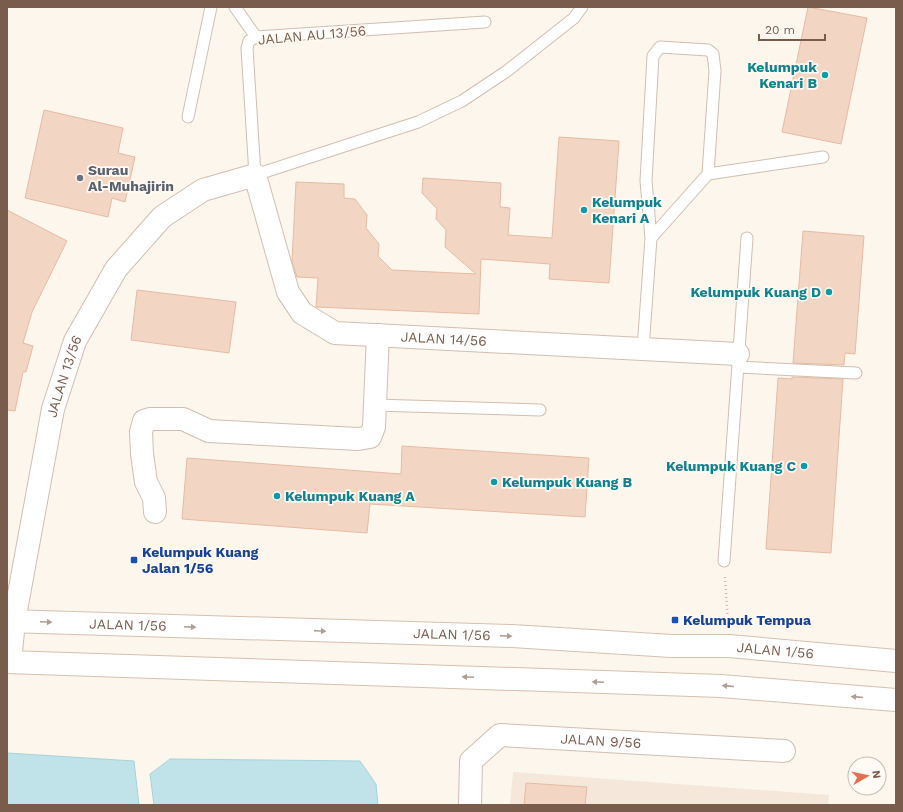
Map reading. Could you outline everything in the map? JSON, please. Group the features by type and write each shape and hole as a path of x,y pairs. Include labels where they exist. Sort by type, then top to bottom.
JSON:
{"street":[{"name":"JALAN 14/56","path":"255,176 288,292 302,313 335,332 643,349 738,360"},
{"name":"JALAN 13/56","path":"8,662 10,621 53,408 75,341 116,269 162,217 203,190 255,176"},
{"path":"155,512 154,498 146,482 142,454 141,432 144,422 150,419 183,419 209,431 358,439 370,436 374,427 378,335"},
{"name":"JALAN 1/56","path":"10,621 504,636 671,646 729,646 896,661"},
{"path":"8,662 721,686 896,700"},
{"name":"JALAN 9/56","path":"470,805 471,761 500,735 784,751"}],"lane":[{"path":"188,117 211,7"},
{"path":"235,7 256,37"},
{"path":"255,176 418,122 462,101 507,71 574,18 582,7"},
{"name":"JALAN AU 13/56","path":"255,176 247,48 249,41 256,37 486,22"},
{"path":"643,349 651,238 646,181 653,56 660,47 708,50 713,54 715,72 708,174 651,238"},
{"path":"708,174 823,157"},
{"path":"724,561 746,238"},
{"path":"738,360 856,373"},
{"path":"375,405 540,410"}],"path":[{"path":"724,561 729,646"}],"shaded area":[{"path":"513,772 829,795 828,805 510,805"}],"water":[{"path":"7,753 134,761 139,805 7,805"},
{"path":"170,759 360,761 376,784 378,805 154,805 150,774"}],"building":[{"name":"Kelumpuk Kenari B","path":"808,7 867,18 841,144 782,132"},
{"name":"Surau Al-Muhajirin","path":"44,110 123,128 118,153 135,157 125,202 112,198 108,217 25,198"},
{"path":"559,137 619,141 609,283 549,279 550,264 481,259 479,314 316,307 318,278 297,277 292,262 296,182 344,184 344,198 355,199 367,215 366,228 379,244 378,256 392,270 476,274 445,247 446,230 436,219 437,209 422,193 423,178 501,183 500,207 510,208 508,235 552,238"},
{"path":"7,210 67,241 32,312 23,343 33,346 26,372 23,372 15,411 7,410"},
{"name":"Kelumpuk Kuang D","path":"803,231 864,236 855,354 845,353 844,365 793,363"},
{"path":"137,290 236,302 229,353 131,340"},
{"name":"Kelumpuk Kuang C","path":"792,377 843,379 831,553 766,549 778,378 792,379"},
{"path":"402,446 589,458 585,517 370,504 367,533 182,519 187,458 401,474"},
{"path":"526,783 587,787 585,805 524,805"}],"place":[{"name":"Kelumpuk Kenari B","path":"825,75"},
{"name":"Surau Al-Muhajirin","path":"80,178"},
{"name":"Kelumpuk Kenari A","path":"584,210"},
{"name":"Kelumpuk Kuang D","path":"829,292"},
{"name":"Kelumpuk Kuang C","path":"804,466"},
{"name":"Kelumpuk Kuang B","path":"494,482"},
{"name":"Kelumpuk Kuang A","path":"277,496"},
{"name":"Kelumpuk Kuang Jalan 1/56","path":"134,560"},
{"name":"Kelumpuk Tempua","path":"675,620"}]}
